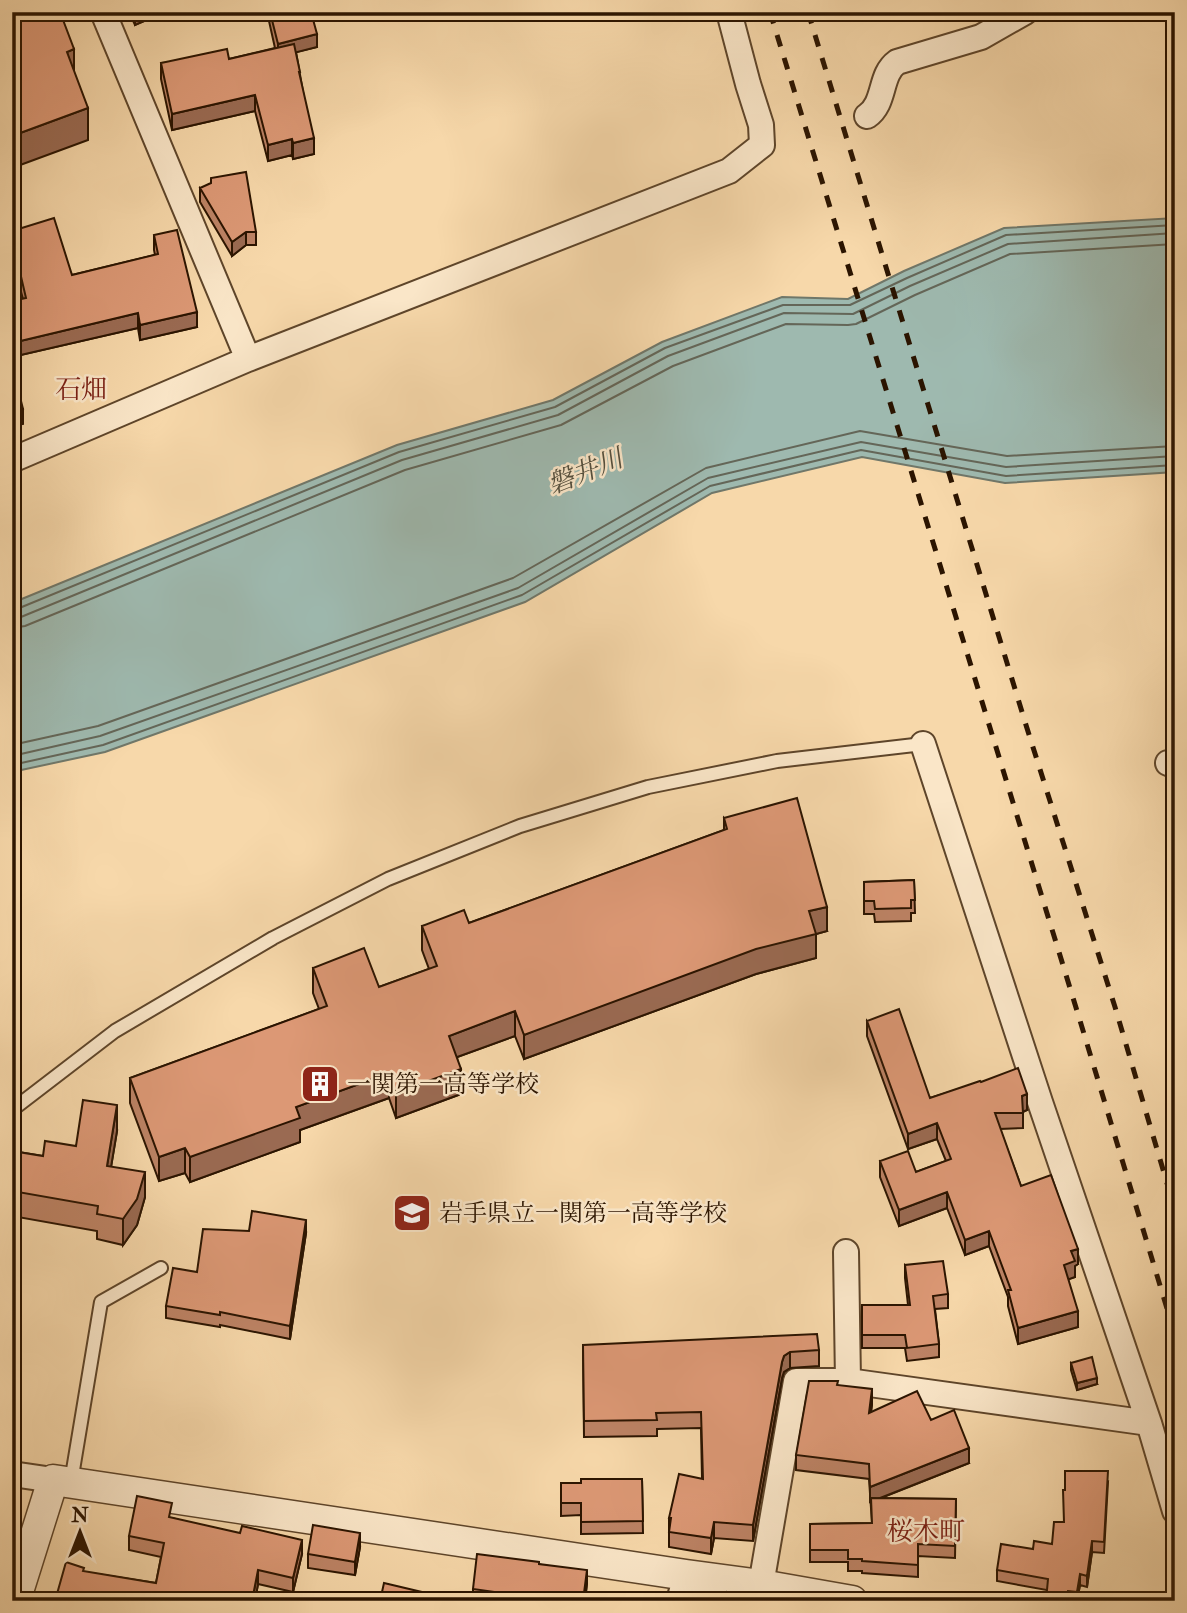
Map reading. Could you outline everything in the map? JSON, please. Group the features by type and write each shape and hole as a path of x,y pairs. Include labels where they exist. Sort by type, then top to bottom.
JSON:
{"street":[{"path":"103,12 248,359"},
{"path":"12,460 248,359 730,171 762,145 761,125 729,12"},
{"path":"867,116 877,105 891,66 897,62 981,37 1025,12"},
{"path":"922,744 1149,1423 1175,1510"},
{"path":"846,1252 848,1381"},
{"path":"761,1585 796,1381 848,1381 1149,1423"},
{"path":"12,1474 682,1588 761,1585 852,1601"},
{"path":"15,1601 62,1481"}],"lane":[{"path":"12,1110 115,1031 273,938 388,878 520,826 648,787 777,761 922,744"},
{"path":"62,1481 100,1302 161,1268"}],"water":[{"name":"磐井川","path":"1175,218 1175,472 1005,483 862,457 712,493 525,602 105,752 12,772 12,603 397,445 553,400 662,342 782,297 848,299 904,271 1004,228"}],"building":[{"path":"43,12 60,12 74,49 67,52 88,108 12,136 12,24"},
{"path":"270,12 311,12 317,34 278,44"},
{"path":"294,44 314,138 293,143 292,139 268,145 255,95 172,114 161,63 227,49 229,59"},
{"path":"246,172 256,232 246,232 232,242 200,188 211,183 211,178"},
{"path":"54,218 72,275 158,254 154,235 177,230 197,312 140,325 138,313 12,343 12,301 26,298 12,246 12,231"},
{"path":"12,365 23,409 12,412"},
{"path":"797,798 827,907 809,911 816,934 756,949 524,1035 515,1011 449,1036 461,1069 396,1093 389,1073 296,1107 300,1118 190,1157 185,1148 159,1157 130,1078 327,1006 313,968 364,948 379,987 437,966 422,926 464,910 469,923 727,829 724,818"},
{"path":"914,880 915,900 911,900 911,908 875,909 874,901 864,901 864,882"},
{"path":"899,1009 930,1098 1018,1068 1027,1094 1022,1096 1023,1113 995,1113 1021,1186 1051,1175 1078,1249 1071,1251 1075,1261 1064,1265 1078,1311 1018,1328 1008,1290 1011,1290 989,1231 965,1240 947,1192 899,1210 880,1161 908,1151 916,1172 951,1159 937,1123 908,1134 867,1021"},
{"path":"83,1100 117,1105 107,1166 145,1172 137,1199 123,1219 97,1214 98,1206 12,1191 12,1151 43,1156 45,1141 76,1146"},
{"path":"252,1211 306,1220 290,1326 220,1312 220,1315 166,1306 173,1268 197,1272 203,1229 249,1231"},
{"path":"943,1261 948,1294 933,1296 939,1344 907,1348 905,1335 862,1335 862,1305 910,1305 905,1265"},
{"path":"817,1334 819,1350 790,1352 784,1356 753,1525 714,1522 711,1538 669,1532 669,1518 679,1474 703,1479 701,1412 656,1413 657,1420 584,1421 583,1345"},
{"path":"1092,1357 1097,1378 1077,1383 1071,1363"},
{"path":"809,1381 838,1381 837,1385 872,1389 869,1413 917,1391 931,1420 954,1410 969,1448 870,1487 869,1464 796,1455"},
{"path":"1065,1471 1108,1471 1104,1542 1092,1541 1087,1576 1080,1574 1077,1592 1068,1591 1066,1601 1046,1601 1048,1579 997,1570 1001,1544 1033,1549 1034,1541 1052,1544 1054,1522 1064,1522"},
{"path":"581,1479 642,1479 643,1521 581,1522 581,1503 561,1503 561,1483 581,1483"},
{"path":"137,1496 172,1503 169,1517 240,1533 242,1526 302,1540 293,1578 258,1570 252,1601 55,1601 66,1562 84,1568 83,1571 156,1583 164,1543 129,1536"},
{"path":"871,1498 956,1499 955,1546 918,1544 918,1565 848,1559 848,1550 810,1550 810,1524 872,1523"},
{"path":"313,1525 360,1533 355,1562 308,1554"},
{"path":"477,1554 587,1570 583,1601 493,1601 495,1592 473,1589"},
{"path":"384,1583 422,1592 419,1601 380,1601"},
{"path":"727,1592 751,1596 751,1601 699,1601 701,1593 726,1598"}],"railway":[{"path":"770,12 1175,1335"},
{"path":"808,12 1175,1210"}],"place":[{"name":"一関第一高等学校","path":"320,1084"},
{"name":"岩手県立一関第一高等学校","path":"412,1213"}],"district":[{"name":"石畑","path":"81,389"},
{"name":"桜木町","path":"926,1531"}]}
